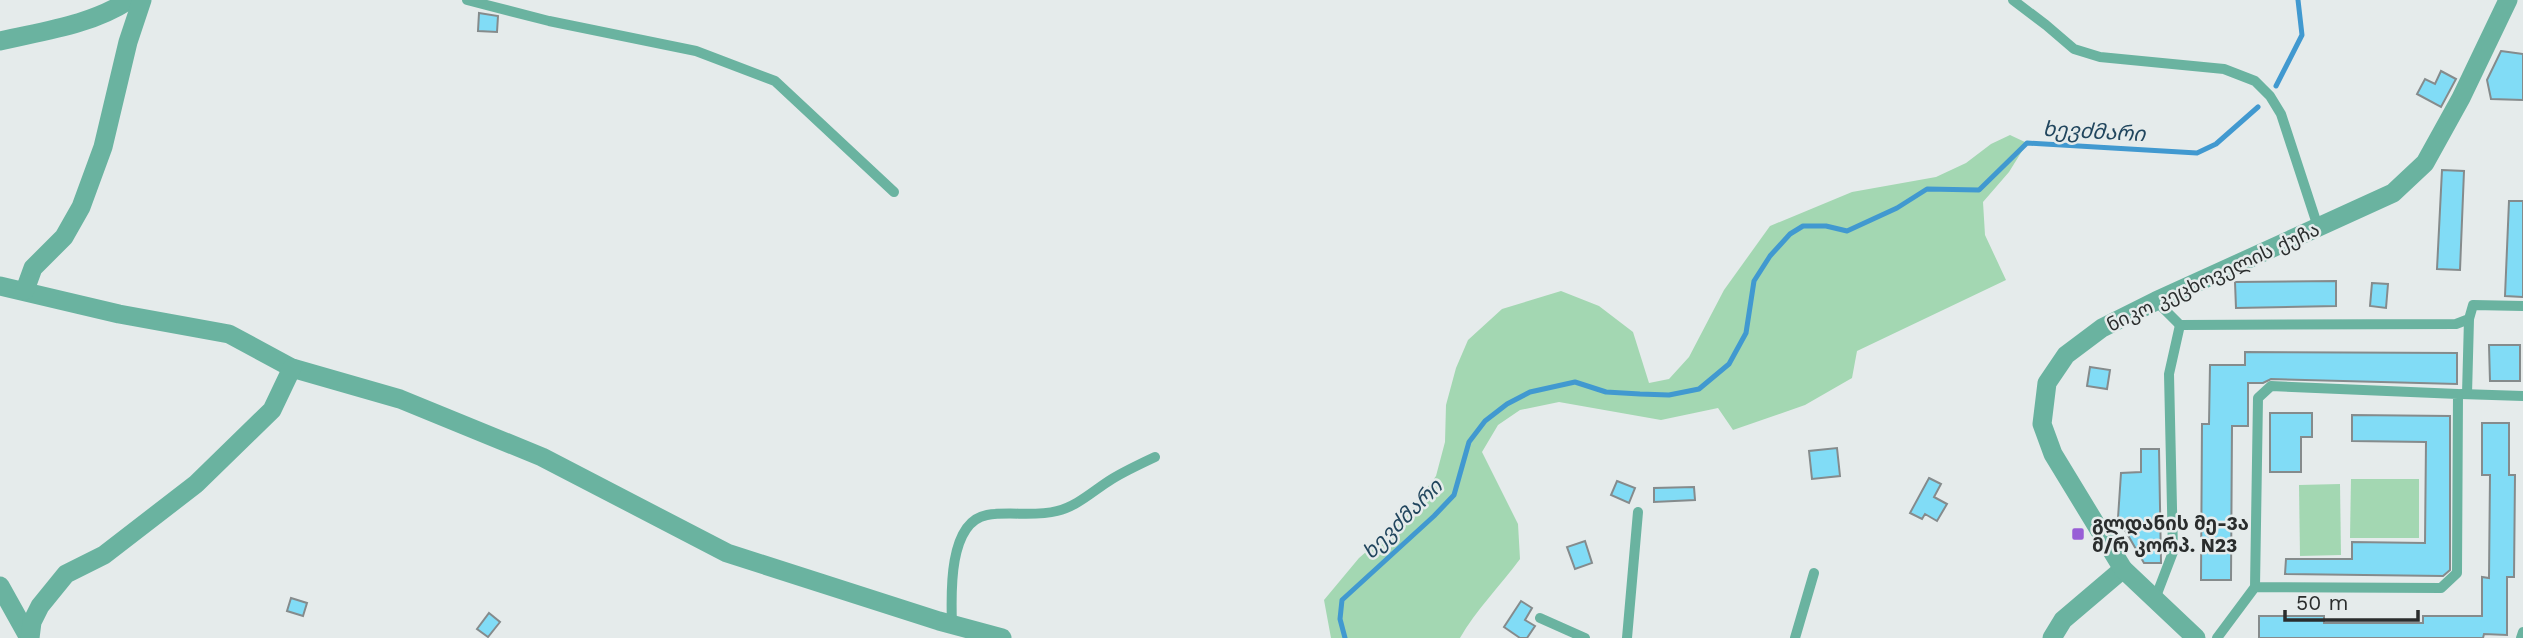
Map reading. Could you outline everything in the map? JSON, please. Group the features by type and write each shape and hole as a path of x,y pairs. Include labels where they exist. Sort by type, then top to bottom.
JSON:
{"street":[{"path":"0,41 75,24 129,0"},
{"path":"25,290 33,268 64,237 81,207 103,147 128,42 142,0"},
{"name":"ნიკო კეცხოველის ქუჩა","path":"2196,638 2123,569 2053,454 2042,424 2047,383 2066,355 2102,328 2393,193 2425,163 2461,98 2508,0"},
{"path":"0,286 118,314 229,334 292,368 400,399 542,457 727,553 952,625 1002,638"},
{"path":"29,638 32,622 60,580 76,567 104,555 196,484 272,410 292,368"},
{"path":"2052,638 2063,620 2123,569"},
{"path":"0,586 29,638"}],"lane":[{"path":"467,0 696,51 775,81 894,192"},
{"path":"2013,0 2074,49 2100,57 2224,69 2255,82 2270,96 2281,114 2318,227"},
{"path":"2156,301 2180,325 2456,324 2469,319"},
{"path":"2255,587 2441,588 2457,573 2463,394 2469,319 2473,305 2523,306"},
{"path":"2155,599 2173,552 2169,374 2180,325"},
{"path":"2217,638 2255,587 2258,398 2271,386 2523,396"},
{"path":"952,625 951,579 958,547 969,525 983,516 1056,512 1074,505 1112,479 1155,457"},
{"path":"1627,638 1638,512"},
{"path":"1795,638 1814,573"},
{"path":"1539,618 1585,638"},
{"path":"2521,638 2523,632"}],"green space":[{"path":"2010,135 2027,143 2009,172 1983,202 1985,235 2006,280 1857,351 1852,378 1805,405 1733,430 1718,408 1661,420 1559,402 1520,410 1498,425 1482,452 1518,524 1520,559 1460,638 1331,638 1324,600 1359,558 1404,519 1436,476 1445,442 1446,405 1456,368 1468,340 1502,309 1561,291 1599,306 1633,332 1649,383 1669,379 1689,357 1724,290 1770,226 1852,192 1936,177 1966,163 1991,144"},
{"path":"2351,479 2419,479 2419,538 2350,538"},
{"path":"2340,484 2341,555 2300,556 2299,485"}],"building":[{"path":"479,13 498,16 497,32 478,31"},
{"path":"2501,51 2523,54 2523,100 2491,99 2487,80"},
{"path":"2441,71 2456,79 2441,107 2417,94 2425,79 2435,84"},
{"path":"2442,170 2464,171 2460,270 2437,269"},
{"path":"2509,201 2523,201 2523,297 2505,296"},
{"path":"2336,281 2336,306 2236,308 2235,282"},
{"path":"2372,283 2388,284 2386,308 2370,306"},
{"path":"2489,345 2520,345 2520,381 2490,381"},
{"path":"2245,352 2457,353 2457,384 2271,379 2263,383 2248,383 2248,426 2232,426 2231,580 2201,580 2202,424 2209,424 2210,365 2245,365"},
{"path":"2090,367 2110,370 2107,389 2087,386"},
{"path":"2270,413 2312,413 2312,437 2301,437 2301,472 2270,472"},
{"path":"2352,415 2450,416 2450,570 2443,576 2285,574 2286,559 2352,559 2352,542 2425,543 2426,442 2352,441"},
{"path":"2482,423 2509,423 2509,475 2515,475 2514,577 2507,577 2507,635 2484,634 2483,638 2259,638 2259,616 2324,616 2324,623 2423,623 2423,616 2482,616 2482,577 2489,578 2490,475 2482,475"},
{"path":"1837,448 1840,476 1812,479 1809,451"},
{"path":"2141,449 2159,449 2161,563 2144,563 2118,518 2121,473 2141,472"},
{"path":"1929,478 1941,484 1934,497 1947,504 1937,521 1925,514 1922,519 1910,513"},
{"path":"1617,481 1635,488 1629,503 1611,495"},
{"path":"1694,487 1695,500 1654,502 1654,488"},
{"path":"1585,541 1592,563 1575,569 1567,547"},
{"path":"291,598 307,603 303,616 287,611"},
{"path":"1521,601 1532,608 1525,620 1535,626 1527,638 1520,638 1504,627"},
{"path":"489,613 500,622 488,637 477,629"}],"waterway":[{"name":"ხევძმარი","path":"2276,86 2302,35 2298,0"},
{"name":"ხევძმარი","path":"1345,638 1340,619 1342,600 1454,495 1469,442 1485,421 1507,404 1530,392 1575,382 1606,392 1640,394 1669,395 1699,389 1729,364 1746,333 1754,281 1770,256 1790,234 1803,226 1826,226 1847,231 1897,208 1927,189 1979,190 2027,143 2197,153 2216,144 2258,107"}],"place":[{"name":"გლდანის მე-3ა მ/რ კორპ. N23","path":"2078,534"}]}
